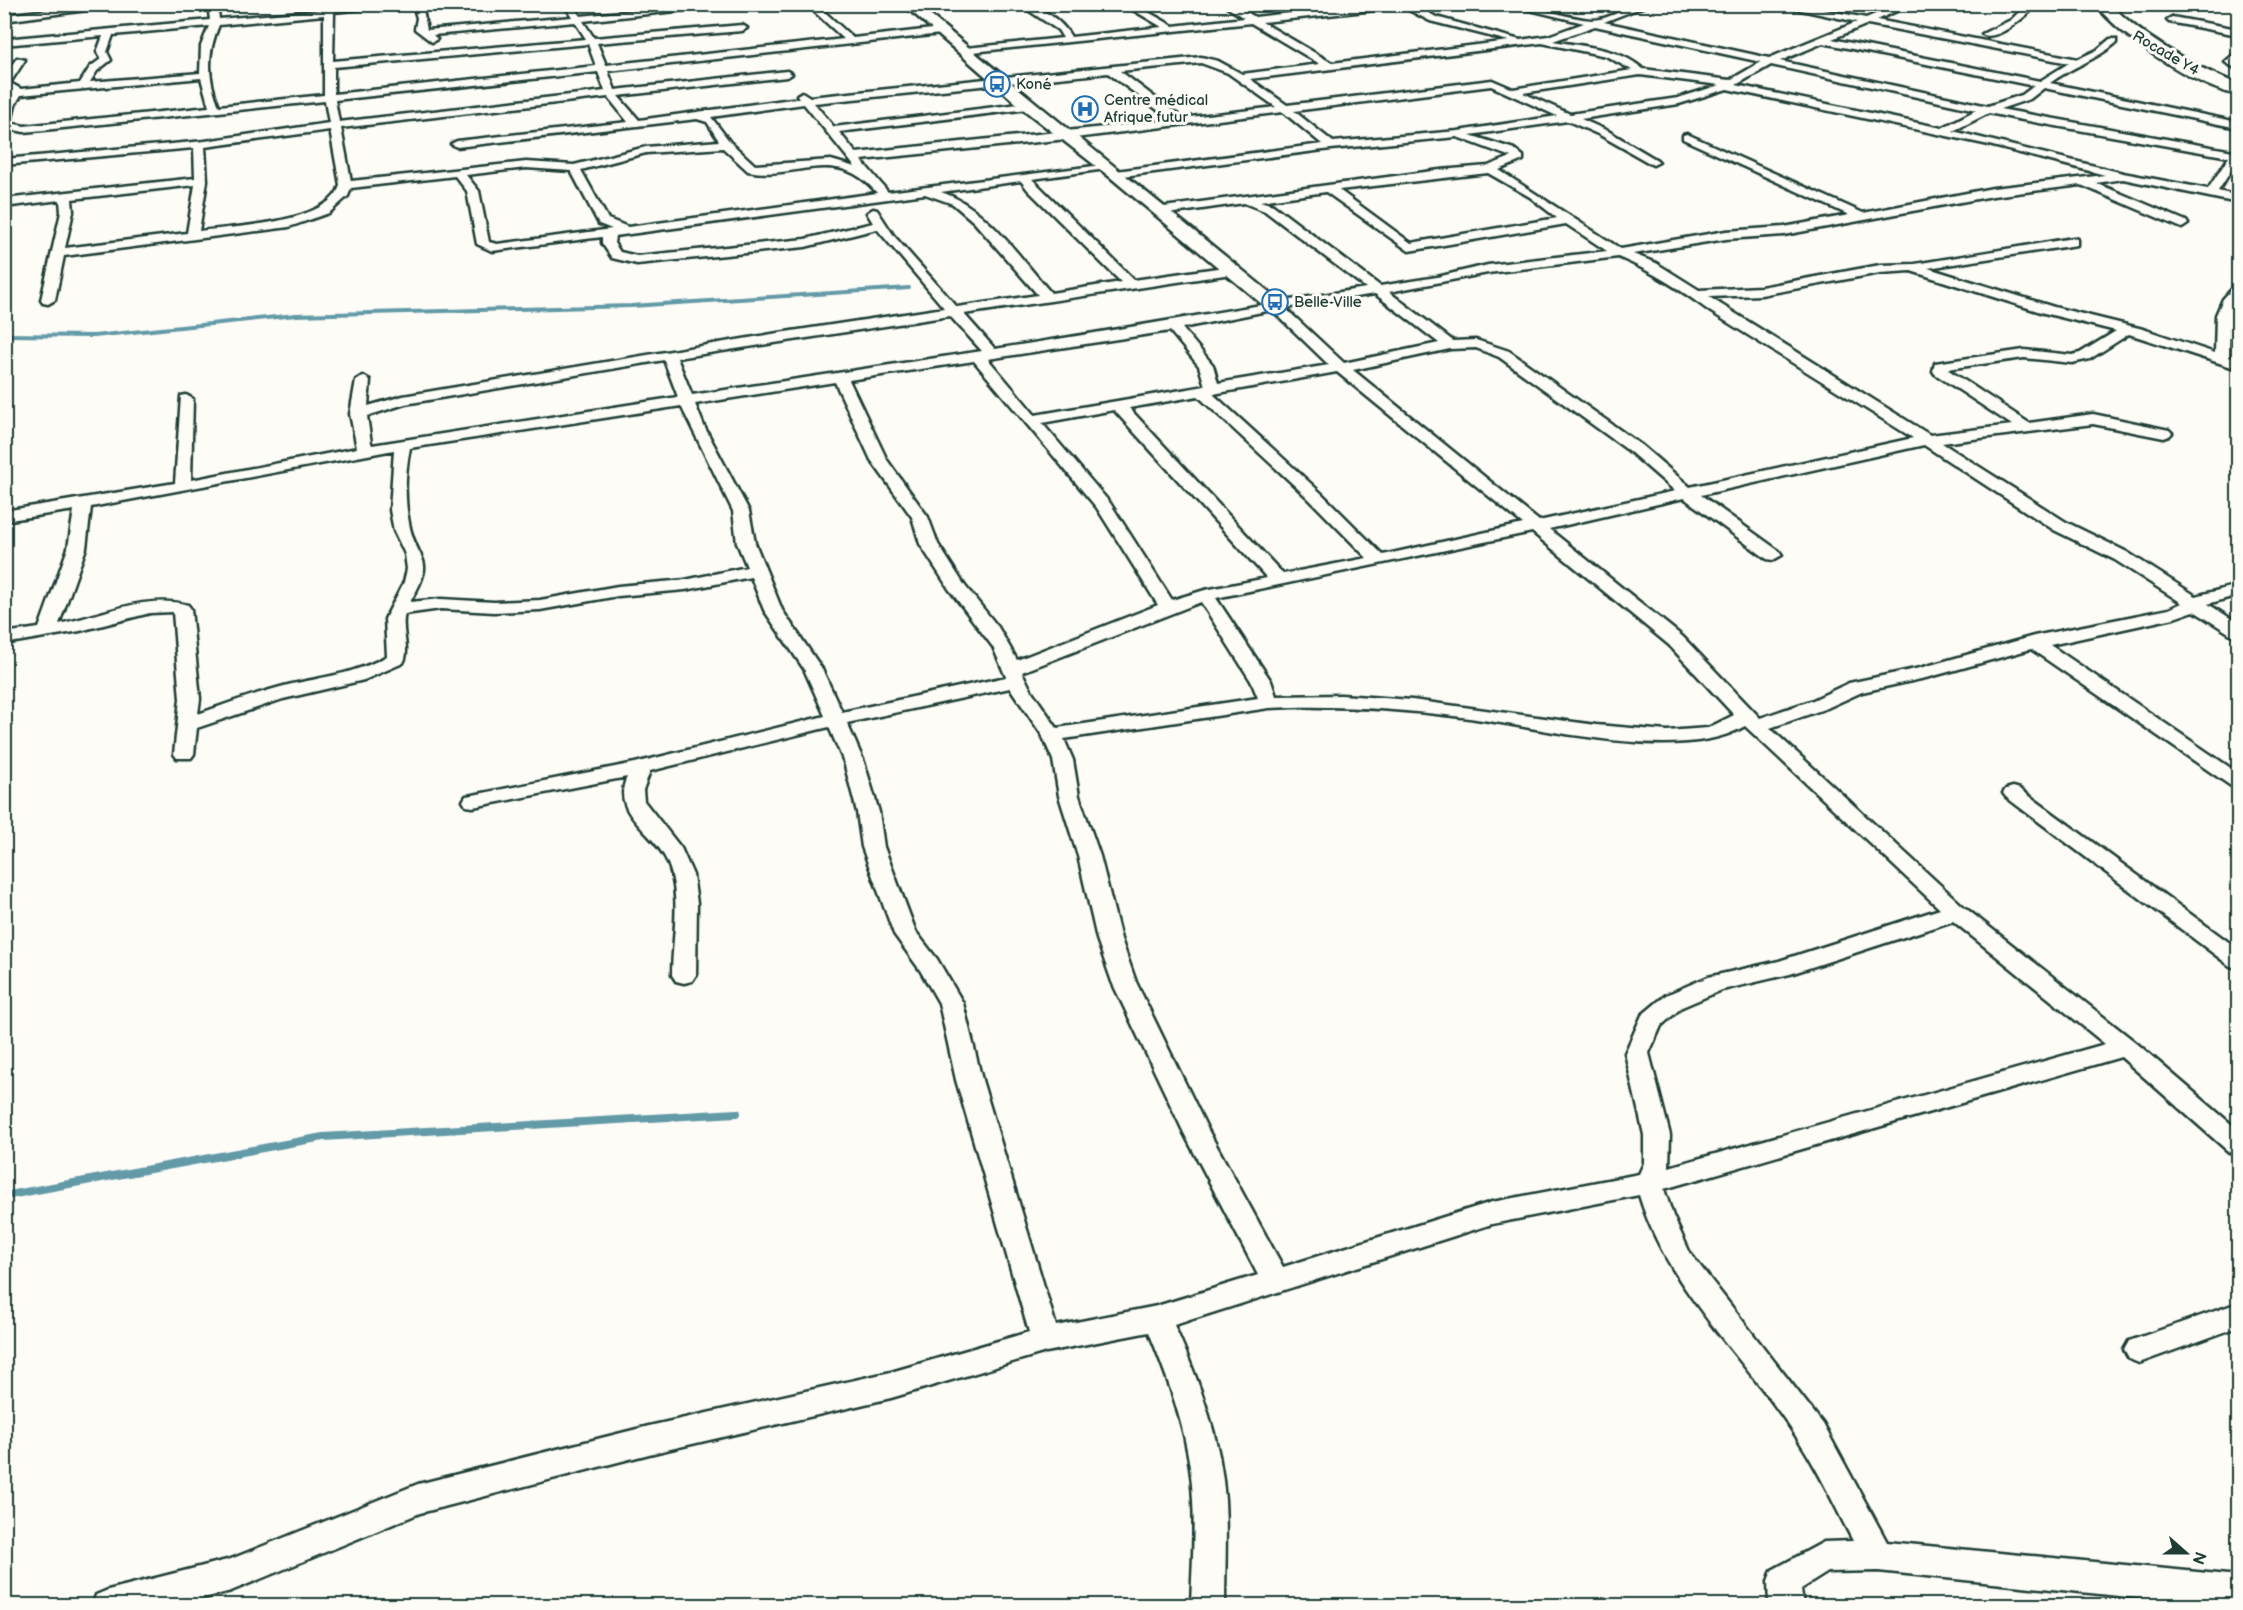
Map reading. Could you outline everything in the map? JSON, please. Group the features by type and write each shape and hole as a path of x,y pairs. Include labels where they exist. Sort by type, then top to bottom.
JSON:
{"highway":[{"name":"Rocade Y4","path":"2102,4 2125,29 2169,57 2238,90"},
{"name":"Rocade Y4","path":"2163,30 2199,57 2238,75"}],"street":[{"path":"4,18 128,4"},
{"path":"212,4 217,24 207,45 206,89 214,107"},
{"path":"4,42 217,24 329,9 401,4"},
{"path":"417,4 422,18 418,27 432,38 432,51 427,56"},
{"path":"568,4 591,40 612,95 636,124"},
{"path":"810,4 850,41"},
{"path":"912,7 963,4"},
{"path":"1023,4 1062,28 1069,41"},
{"path":"1127,4 1174,30"},
{"path":"1226,4 1252,22 1289,39 1330,66"},
{"path":"966,51 1404,4 1433,19 1524,43"},
{"path":"1509,4 1591,25 1832,74 2093,131 2237,154 2211,193"},
{"path":"1239,77 1538,41 1569,34 1646,4"},
{"path":"1777,4 2078,62"},
{"path":"459,174 473,191 485,247 496,248 1023,176 1111,170 1458,134 1679,101 1730,84 1769,62 1908,4"},
{"path":"1987,34 2014,22 2033,4"},
{"path":"2213,4 2218,4"},
{"path":"912,7 1028,106 1111,170 1275,306 1341,368 1676,642 1751,721 1956,912 2125,1047 2238,1145"},
{"path":"425,33 652,8 850,41 941,30"},
{"path":"59,253 274,226 312,217 334,204 344,194 346,185 330,96 329,9"},
{"path":"2172,20 2238,32"},
{"path":"330,64 591,40 741,23"},
{"path":"18,91 10,105 6,123 13,129 601,68 741,23"},
{"path":"741,23 781,64 791,81 884,194"},
{"path":"2163,30 2213,28"},
{"path":"83,86 91,70 106,60 102,52 109,33"},
{"path":"1822,40 2238,125"},
{"path":"1538,41 1612,57 1634,65 1640,72"},
{"path":"1943,132 1989,109 2026,98 2040,84 2100,52 2113,41"},
{"path":"1449,53 1463,62"},
{"path":"2238,54 2230,62 2238,67"},
{"path":"18,91 4,84 21,60"},
{"path":"457,144 810,102 1201,60 1212,61 1286,107 1331,146"},
{"path":"1110,69 1179,121"},
{"path":"1510,92 1640,72 1730,84 1990,142 2123,176 2238,200"},
{"path":"4,93 206,75"},
{"path":"4,162 199,145 334,126 612,95 791,81"},
{"path":"853,157 1067,136 1492,83 1620,141 1653,162"},
{"path":"832,130 1028,106"},
{"path":"696,115 711,120 726,144 755,170 831,163 865,173"},
{"path":"1160,211 1328,188 1490,170 1519,158 1509,151 1458,134"},
{"path":"1687,137 1861,216"},
{"path":"346,185 526,165 574,168 646,150 726,144"},
{"path":"192,237 201,181 199,145"},
{"path":"574,168 580,175 603,221 611,226 627,230"},
{"path":"1490,170 1534,195 1619,253 1666,274 2060,526 2121,556 2238,631"},
{"path":"1023,176 1032,188 1132,286"},
{"path":"4,516 183,486 404,444 1173,326 1275,306 1377,291 1488,269 1619,253 1726,235 1784,231 1994,192 2085,183 2123,176"},
{"path":"4,203 201,181"},
{"path":"2085,183 2182,224"},
{"path":"1328,188 1409,247 1568,220"},
{"path":"924,190 957,201 971,213 1047,296"},
{"path":"48,300 67,212 66,197"},
{"path":"866,197 866,203 879,225 957,312 1032,420 1104,506 1134,556 1158,587 1168,607"},
{"path":"1245,200 1269,208 1450,345"},
{"path":"609,234 608,243 616,255 637,260 805,243 879,225"},
{"path":"1696,294 1761,291 1880,269 1912,267 2073,242"},
{"path":"1912,267 2238,365"},
{"path":"358,414 403,399 1047,296 1132,286 1231,270"},
{"path":"2221,360 2224,347 2221,319 2232,297 2238,291"},
{"path":"1173,326 1206,365 1207,391 1379,561"},
{"path":"2027,428 1940,371 1940,366 2024,354 2072,359 2085,356 2126,330"},
{"path":"1032,420 1341,368 1450,345 1476,344 1504,354 1555,393 1635,448 1686,492 1773,555"},
{"path":"669,356 714,464 741,511 746,543 773,610 813,669 854,762 868,812 873,847 905,934 929,965 951,1003 969,1080 1046,1340"},
{"path":"840,377 866,428 879,460 920,517 929,544 958,589 989,627 1014,675 1052,735 1063,760 1069,796 1089,856 1109,939 1124,982 1197,1133 1275,1280"},
{"path":"363,380 358,414 361,439 366,452"},
{"path":"183,486 186,399"},
{"path":"1117,404 1166,459 1244,539 1278,579"},
{"path":"473,801 642,767 1014,675 1168,607 1205,595 1278,579 1379,561 1927,440 2093,419 2164,433"},
{"path":"187,725 289,691 353,678 380,669 396,659 398,647 392,627 417,570 415,557 402,531 398,469 404,444"},
{"path":"47,632 77,548 83,503"},
{"path":"399,609 441,604 494,607 540,605 618,591 685,585 756,571"},
{"path":"1052,735 1269,702 1372,702 1461,711 1602,733 1669,737 1712,734 1732,726 1820,704 1856,687 1923,673 2034,642 2174,614 2206,598 2238,590"},
{"path":"1205,595 1261,681 1269,702"},
{"path":"4,639 47,632 134,611 168,606 182,609 190,699 184,754"},
{"path":"2034,642 2238,782"},
{"path":"642,767 632,791 633,803 677,859 683,878 687,919 682,948 684,975"},
{"path":"2013,793 2238,960"},
{"path":"1878,1556 1812,1434 1680,1260 1659,1216 1649,1183 1657,1163 1657,1135 1637,1053 1651,1021 1674,1001 1716,983 1782,968 1956,912"},
{"path":"108,1605 231,1575 418,1499 649,1440 891,1385 1046,1340 1157,1318 1492,1213 1649,1183 2125,1047"},
{"path":"2139,1350 2238,1315"},
{"path":"1157,1318 1183,1378 1200,1435 1209,1499 1208,1605"},
{"path":"1786,1605 1784,1581 1824,1557 1878,1556 2238,1592"}],"waterway":[{"path":"4,335 94,336 296,315 631,306 909,288"},
{"path":"4,1196 323,1137 737,1113"}],"place":[{"name":"Koné","path":"997,84"},
{"name":"Centre médical Afrique futur","path":"1085,109"},
{"name":"Belle-Ville","path":"1275,302"}]}
